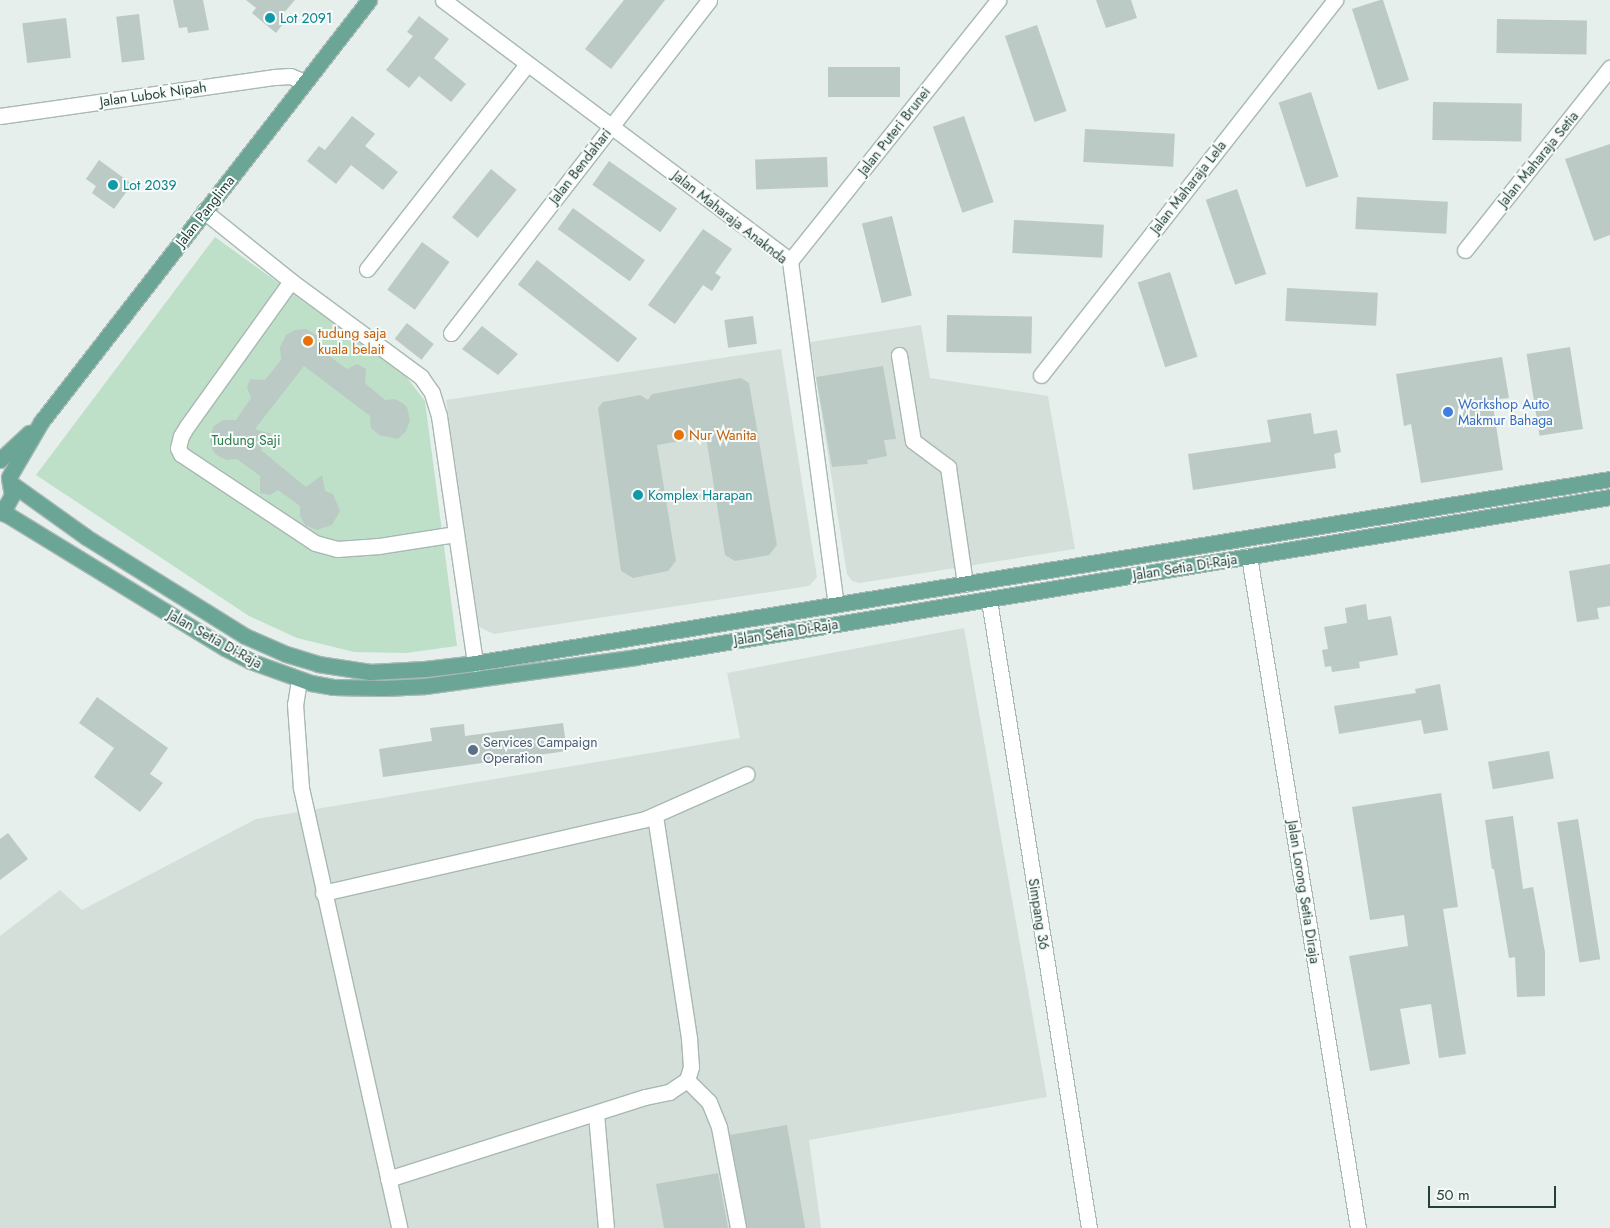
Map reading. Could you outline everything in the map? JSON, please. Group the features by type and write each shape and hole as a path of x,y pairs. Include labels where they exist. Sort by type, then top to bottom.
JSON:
{"main road":[{"name":"Jalan Panglima","path":"0,509 6,506 12,495 7,477 41,422 369,0"},
{"name":"Jalan Panglima","path":"0,460 41,422"},
{"name":"Jalan Setia Di-Raja","path":"7,477 86,538 245,636 286,654 334,668 370,672 425,670 475,663 1610,479"},
{"name":"Jalan Setia Di-Raja","path":"0,512 8,514 225,648 266,668 299,680 333,687 424,686 636,657 1610,497"}],"street":[{"name":"Jalan Maharaja Anaknda","path":"443,0 790,261 836,604"},
{"name":"Jalan Bendahari","path":"452,333 709,0"},
{"name":"Jalan Puteri Brunei","path":"790,261 998,0"},
{"name":"Jalan Maharaja Lela","path":"1041,375 1335,0"},
{"path":"367,269 528,64"},
{"name":"Jalan Maharaja Setia","path":"1466,250 1610,68"},
{"name":"Jalan Lubok Nipah","path":"0,116 275,77 290,76 304,82"},
{"path":"204,211 291,281 421,377 432,393 439,416 475,663"},
{"path":"291,281 186,426 178,448 181,454 315,543 337,549 379,546 456,534"},
{"path":"899,355 913,441 948,467 965,584"},
{"name":"Jalan Lorong Setia Diraja","path":"1249,556 1358,1228"},
{"name":"Simpang 36","path":"989,600 1089,1228"},
{"path":"299,680 295,704 301,788 399,1228"},
{"path":"323,893 655,816 747,774"},
{"path":"388,1179 669,1092 687,1080 691,1067 689,1038 655,816"},
{"path":"687,1080 709,1102 719,1126 738,1228"},
{"path":"596,1114 606,1228"}],"shaded area":[{"path":"921,325 930,378 1048,396 1075,549 860,583 852,581 847,574 810,342"},
{"path":"781,349 817,577 809,586 494,634 479,627 446,400"},
{"path":"964,628 1047,1097 809,1140 821,1228 0,1228 0,936 60,890 82,910 256,819 740,738 727,673"}],"green space":[{"name":"Tudung Saji","path":"215,237 404,374 425,401 457,646 406,653 354,652 297,638 249,616 36,475"}],"building":[{"path":"173,0 203,0 209,30 188,33 187,27 179,28"},
{"name":"Lot 2091","path":"246,0 295,0 281,16 286,20 276,33 252,13 256,8"},
{"path":"624,0 665,0 611,69 585,49"},
{"path":"1096,0 1131,0 1137,18 1106,28"},
{"path":"1383,0 1409,80 1378,90 1352,9"},
{"path":"139,14 145,60 122,62 116,17"},
{"path":"419,16 449,39 434,58 466,84 451,102 419,76 409,88 386,70 413,36 407,32"},
{"path":"66,18 71,58 27,63 22,23"},
{"path":"1497,19 1587,21 1586,55 1496,53"},
{"path":"1037,25 1067,111 1034,122 1005,36"},
{"path":"828,67 900,67 900,97 828,97"},
{"path":"1311,92 1339,177 1306,187 1279,103"},
{"path":"1433,102 1522,104 1521,142 1432,140"},
{"path":"352,116 375,134 365,146 398,172 383,190 351,165 336,184 307,161 319,146 325,150"},
{"path":"964,116 994,202 962,213 933,127"},
{"path":"1085,129 1175,134 1173,167 1083,162"},
{"path":"1610,144 1610,235 1594,241 1565,159"},
{"path":"827,157 828,187 756,189 755,160"},
{"name":"Lot 2039","path":"99,160 132,184 114,209 92,193 96,186 86,179"},
{"path":"609,161 677,209 660,232 592,185"},
{"path":"491,169 517,190 478,238 452,217"},
{"path":"1237,189 1266,274 1235,285 1206,200"},
{"path":"1357,197 1448,202 1446,234 1355,229"},
{"path":"573,208 645,260 630,281 558,229"},
{"path":"892,216 912,296 882,303 862,223"},
{"path":"1014,220 1104,225 1102,258 1012,253"},
{"path":"703,229 732,249 715,273 721,277 712,291 703,285 675,324 648,305"},
{"path":"422,242 450,262 415,310 387,290"},
{"path":"537,260 637,338 618,363 518,284"},
{"path":"1170,272 1198,357 1165,367 1138,283"},
{"path":"1287,288 1378,293 1376,326 1285,321"},
{"path":"947,315 1032,316 1031,353 946,352"},
{"path":"753,316 757,344 728,348 724,320"},
{"path":"407,323 434,344 421,360 395,339"},
{"path":"482,326 518,354 498,375 462,349"},
{"path":"306,329 316,335 321,350 347,369 357,364 366,369 365,383 385,400 395,399 404,404 407,407 410,421 406,431 398,439 379,435 371,428 370,416 304,366 255,429 271,434 261,450 306,487 322,475 325,491 333,494 340,511 332,525 317,530 305,525 300,516 300,506 278,490 270,495 260,493 260,476 237,459 227,460 218,456 213,451 210,441 213,427 223,420 236,420 251,398 247,387 250,379 265,380 281,360 280,347 286,335 295,330"},
{"path":"1570,347 1583,429 1540,436 1527,354"},
{"name":"Workshop Auto Makmur Bahaga","path":"1502,357 1509,398 1492,400 1503,470 1421,483 1411,424 1404,426 1396,374"},
{"path":"883,366 896,439 884,440 887,456 867,460 868,464 832,467 816,377"},
{"name":"Komplex Harapan","path":"741,378 749,383 777,545 769,555 735,561 725,555 706,437 657,445 676,561 668,571 633,578 621,571 598,408 603,402 640,395 648,400 652,394"},
{"path":"1311,413 1314,434 1337,430 1341,452 1334,454 1336,468 1193,490 1188,454 1271,442 1267,420"},
{"path":"1610,564 1610,606 1597,608 1599,619 1577,622 1569,571"},
{"path":"1366,604 1368,620 1391,616 1398,655 1359,662 1360,668 1332,672 1331,666 1325,667 1322,650 1328,649 1324,627 1347,623 1345,608"},
{"path":"1440,684 1448,730 1424,734 1421,720 1339,734 1334,706 1416,693 1415,689"},
{"path":"97,697 168,748 150,774 163,783 140,812 94,777 114,748 79,723"},
{"name":"Services Campaign Operation","path":"563,723 567,751 383,777 379,749 432,741 430,728 464,724 465,736"},
{"path":"1549,751 1554,779 1493,789 1488,762"},
{"path":"1441,793 1458,907 1443,909 1466,1054 1439,1058 1431,1004 1400,1009 1410,1064 1370,1071 1349,956 1408,946 1404,915 1370,920 1352,807"},
{"path":"1513,816 1523,889 1533,887 1545,952 1545,996 1517,997 1515,957 1509,958 1494,869 1492,869 1485,820"},
{"path":"1578,819 1600,959 1579,963 1557,822"},
{"path":"8,833 28,859 0,880 0,839"},
{"path":"787,1125 805,1228 746,1228 730,1135"},
{"path":"718,1173 728,1228 664,1228 656,1184"}],"place":[{"name":"Lot 2091","path":"270,18"},
{"name":"Lot 2039","path":"113,185"},
{"name":"tudung saja kuala belait","path":"308,341"},
{"name":"Workshop Auto Makmur Bahaga","path":"1448,412"},
{"name":"Nur Wanita","path":"679,435"},
{"name":"Komplex Harapan","path":"638,495"},
{"name":"Services Campaign Operation","path":"473,750"}]}
